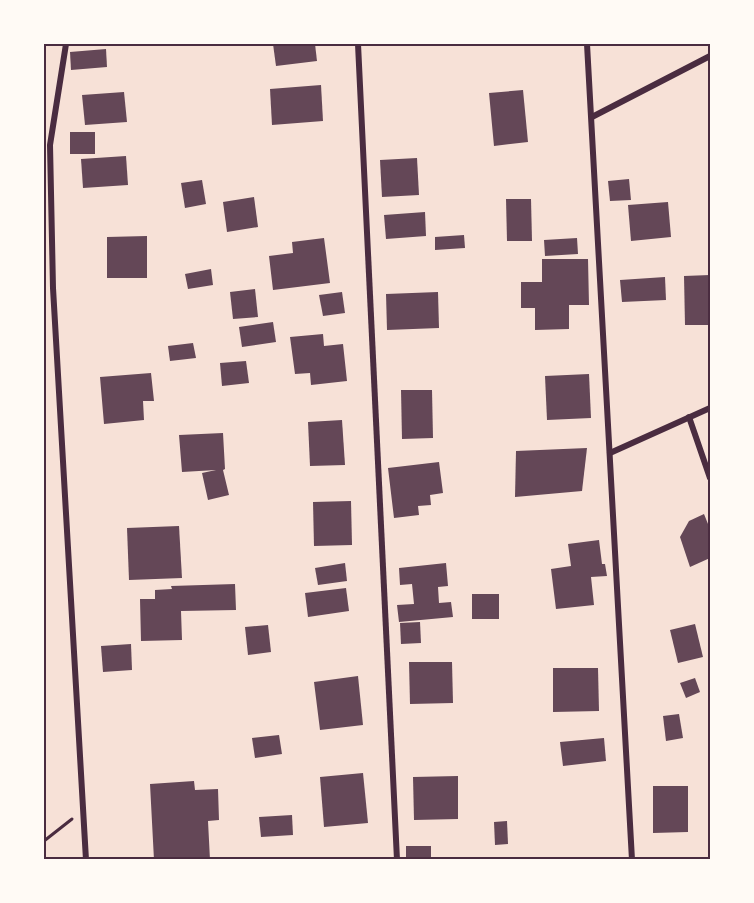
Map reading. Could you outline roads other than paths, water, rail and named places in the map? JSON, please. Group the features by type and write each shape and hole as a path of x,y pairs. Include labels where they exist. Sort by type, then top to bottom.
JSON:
{"street":[{"path":"66,44 50,145 53,288 86,860"},
{"path":"358,44 398,860"},
{"path":"587,44 632,860"},
{"path":"591,117 711,56"},
{"path":"610,453 711,408"},
{"path":"689,417 711,478"}]}
